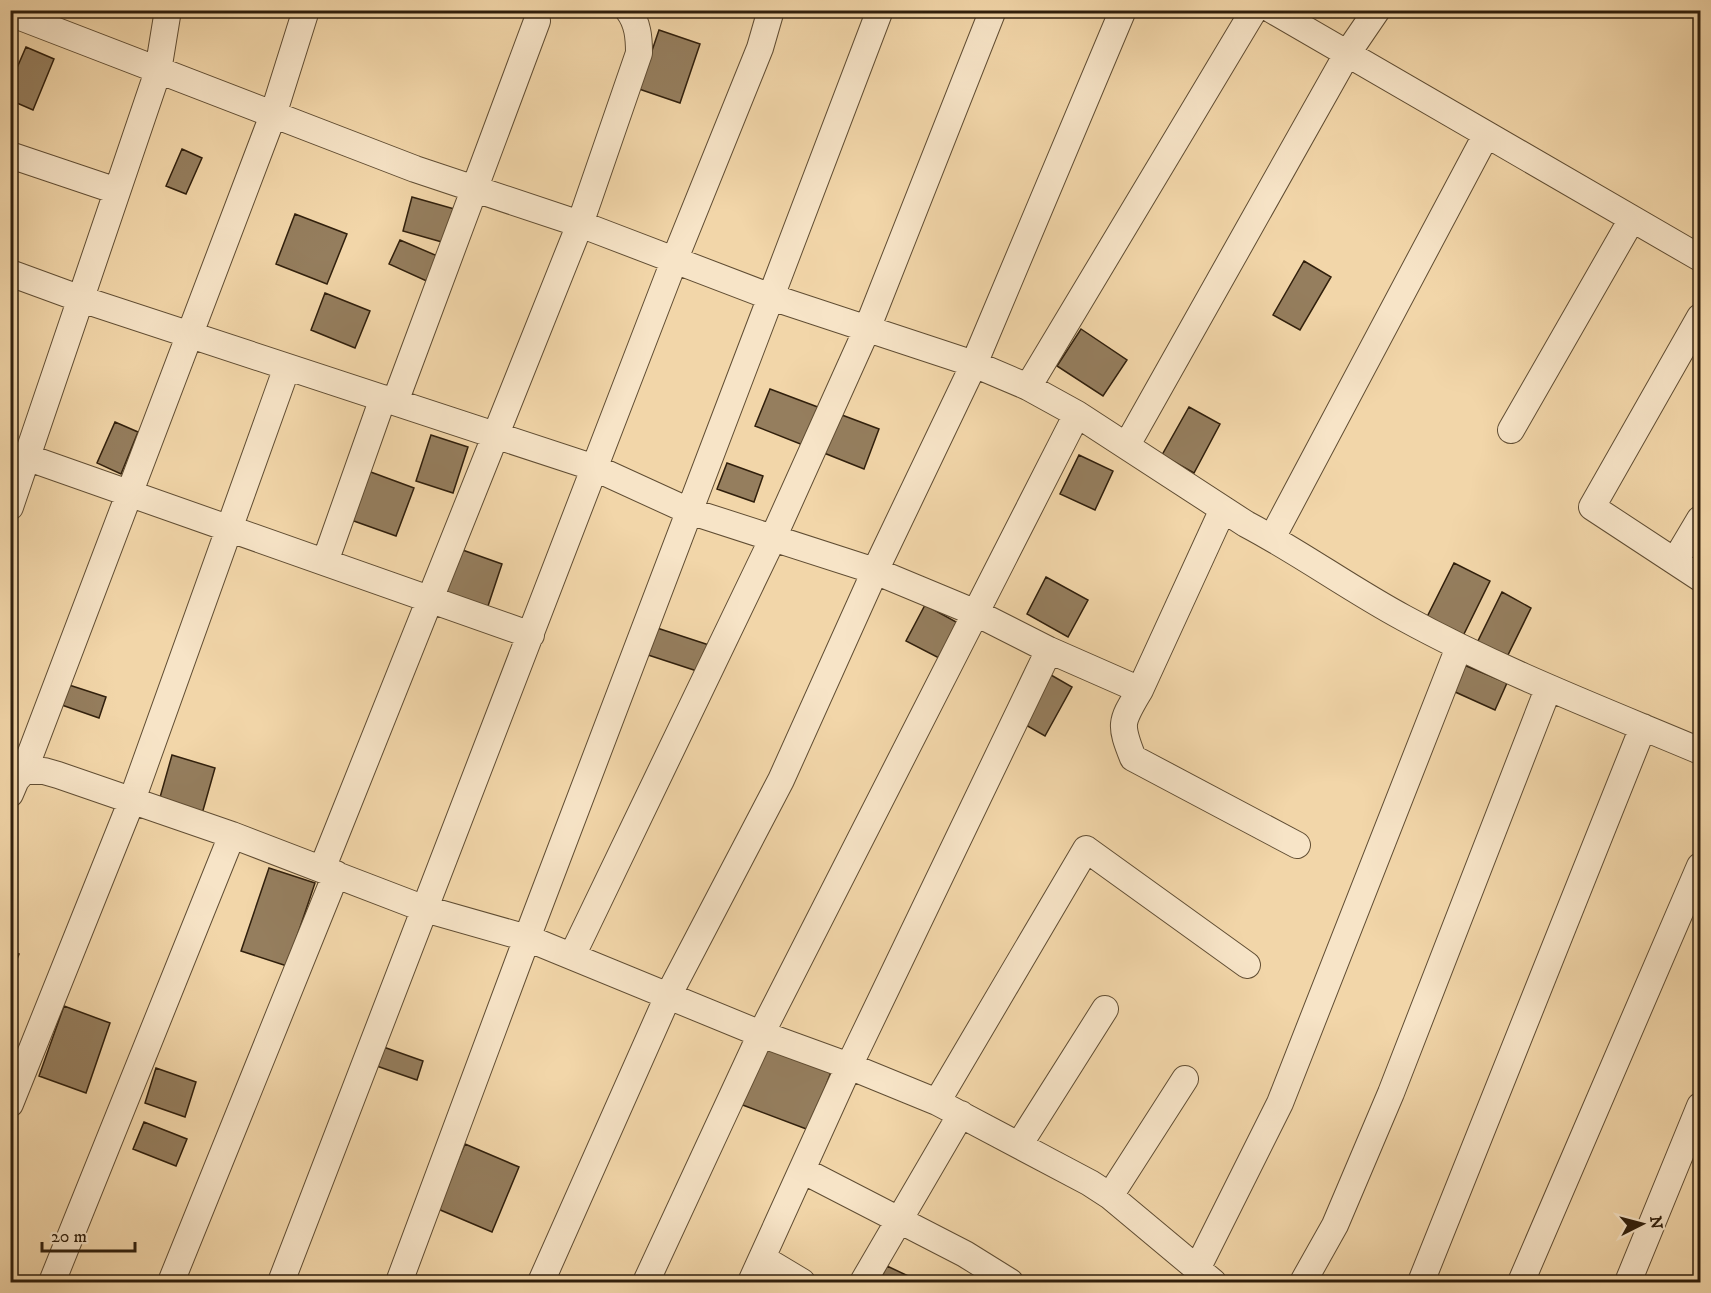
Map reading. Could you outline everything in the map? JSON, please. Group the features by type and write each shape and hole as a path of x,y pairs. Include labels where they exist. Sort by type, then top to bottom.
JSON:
{"street":[{"path":"10,507 158,71 168,10"},
{"path":"10,794 16,780 24,771 273,115 306,10"},
{"path":"171,1282 329,871 430,599 580,224 639,53 639,35 633,16 628,10"},
{"path":"281,1282 674,261 760,48 771,10"},
{"path":"399,1282 527,938 880,10"},
{"path":"572,956 773,538 867,329 993,10"},
{"path":"541,1282 668,996 781,780 875,571 974,364 1123,10"},
{"path":"1028,387 1254,10"},
{"path":"1272,10 1701,258"},
{"path":"1127,446 1347,54 1377,10"},
{"path":"10,13 415,170 580,224 771,297 974,364 1028,387 1077,414 1223,509 1402,617 1548,688 1701,751"},
{"path":"325,562 475,189 537,21"},
{"path":"1272,538 1486,135"},
{"path":"10,155 117,191"},
{"path":"1511,430 1632,219"},
{"path":"10,273 81,299 595,468 689,512 875,571 976,613 1049,650 1140,690"},
{"path":"1701,317 1592,507 1701,578"},
{"path":"10,1104 132,800 287,367"},
{"path":"646,1282 761,1034 1077,414"},
{"path":"26,457 531,635"},
{"path":"1223,509 1140,690 1123,718 1124,734 1133,758 1297,845"},
{"path":"1676,561 1701,519"},
{"path":"24,771 44,771 132,800 232,834 425,909 527,938 761,1034 849,1066 937,1102 1110,1196 1205,1276 1280,1102 1459,646"},
{"path":"751,1282 849,1066 1049,650"},
{"path":"1303,1282 1335,1226 1391,1093 1548,688"},
{"path":"1421,1282 1643,727"},
{"path":"52,1282 232,834"},
{"path":"937,1102 1086,849 1248,965"},
{"path":"1521,1282 1701,866"},
{"path":"1019,1145 1105,1009"},
{"path":"1110,1196 1185,1079"},
{"path":"1628,1282 1701,1106"},
{"path":"863,1282 961,1114"},
{"path":"802,1170 965,1254 1010,1282"},
{"path":"762,1258 802,1282"}],"building":[{"path":"659,30 700,44 680,103 639,89"},
{"path":"26,47 54,59 33,110 10,100 10,84"},
{"path":"182,149 202,158 186,194 166,186"},
{"path":"412,197 458,210 449,244 403,231"},
{"path":"295,214 347,234 327,284 276,264"},
{"path":"400,240 442,258 431,283 389,264"},
{"path":"1304,261 1331,277 1300,330 1273,315"},
{"path":"325,293 370,311 355,348 311,330"},
{"path":"1081,329 1127,360 1103,396 1057,366"},
{"path":"770,389 823,409 808,447 755,426"},
{"path":"1189,407 1220,424 1194,473 1162,455"},
{"path":"834,412 879,429 864,469 819,451"},
{"path":"115,422 138,432 121,474 97,463"},
{"path":"431,435 468,447 453,493 416,481"},
{"path":"1079,455 1113,471 1095,510 1060,494"},
{"path":"727,463 763,476 754,502 717,489"},
{"path":"368,471 414,488 396,536 351,520"},
{"path":"457,548 502,564 487,609 442,593"},
{"path":"1454,563 1490,581 1462,638 1426,619"},
{"path":"1046,577 1088,600 1068,637 1027,614"},
{"path":"1502,592 1531,608 1505,661 1475,647"},
{"path":"925,605 958,623 939,658 906,641"},
{"path":"651,626 712,646 703,673 642,653"},
{"path":"1464,665 1507,683 1495,710 1453,691"},
{"path":"1044,671 1072,687 1045,736 1017,720"},
{"path":"63,683 106,697 99,718 56,703"},
{"path":"172,755 215,768 200,821 157,808"},
{"path":"269,868 315,883 287,966 241,951"},
{"path":"10,951 19,954 10,978"},
{"path":"64,1006 110,1023 86,1093 39,1076"},
{"path":"375,1044 423,1061 417,1080 368,1063"},
{"path":"762,1046 831,1072 809,1130 740,1104"},
{"path":"156,1068 196,1082 185,1117 145,1103"},
{"path":"144,1122 187,1139 176,1166 133,1149"},
{"path":"465,1144 519,1167 492,1232 438,1209"},
{"path":"887,1266 921,1282 879,1282"}]}
